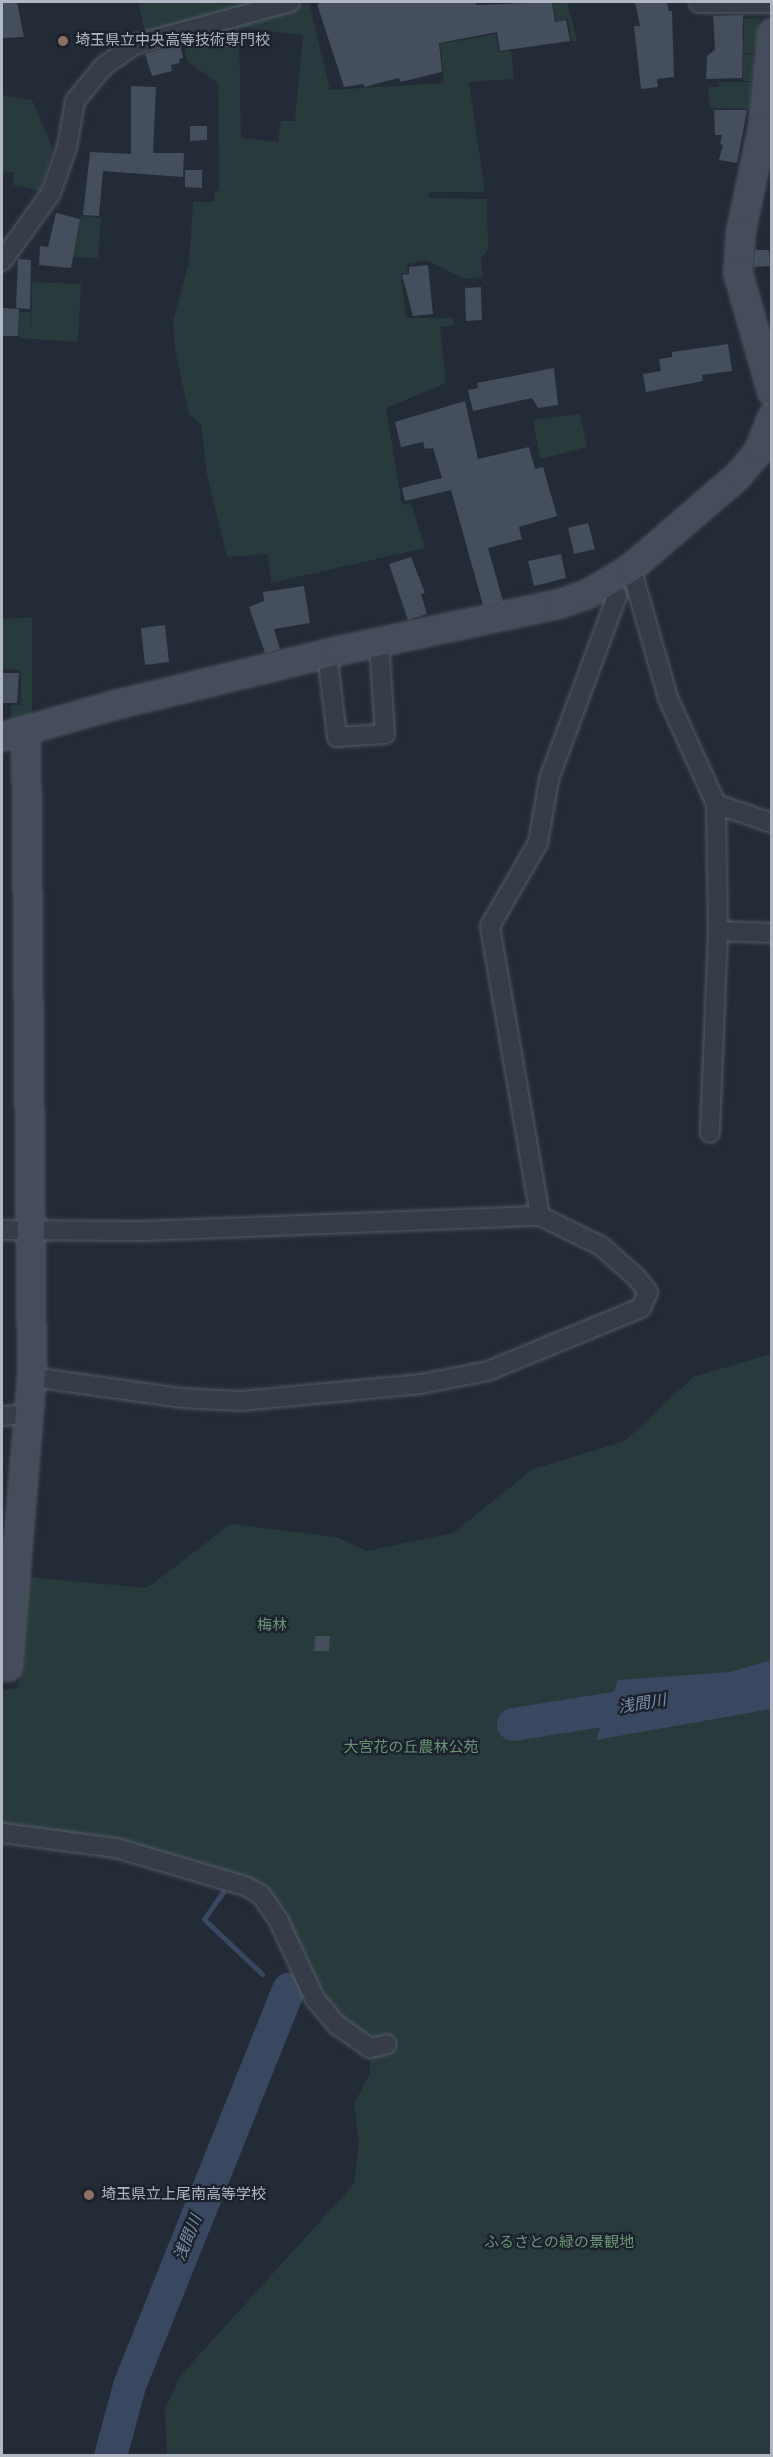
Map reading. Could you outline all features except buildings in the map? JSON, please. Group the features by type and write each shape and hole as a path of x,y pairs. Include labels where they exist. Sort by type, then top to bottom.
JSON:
{"street":[{"path":"2,261 51,193 67,147 75,101 104,66 134,45 290,2"},
{"path":"699,3 771,3"},
{"path":"771,33 763,128 741,231 738,273 765,333 771,392"},
{"path":"2,737 119,704 327,653 559,604 609,582 631,568 738,476 765,450 771,417"},
{"path":"631,568 668,698 716,804 718,931 710,1133"},
{"path":"540,1216 490,926 538,843 549,779 617,596 609,582"},
{"path":"327,653 337,737 385,734 379,642"},
{"path":"5,1671 32,1377 26,731"},
{"path":"716,804 771,822"},
{"path":"718,931 771,933"},
{"path":"2,1230 143,1231 540,1216 601,1246 635,1276 648,1292 641,1308 488,1371 421,1384 241,1401 181,1398 32,1377"},
{"path":"2,1416 28,1414"},
{"path":"2,1833 116,1848 245,1886 261,1895 278,1919 315,1999 337,2025 370,2048 387,2044"}],"green space":[{"path":"138,2 261,2 145,32"},
{"path":"309,2 330,90 444,83 440,44 496,34 499,52 511,51 514,79 469,82 485,192 429,192 429,198 487,199 488,249 481,259 483,277 464,279 427,260 407,264 408,273 401,274 406,318 454,318 454,325 440,327 446,383 386,408 402,505 411,503 425,548 271,583 268,554 227,557 207,475 201,424 189,414 175,350 173,321 189,262 193,202 214,202 215,191 219,191 218,83 187,61 183,41","holes":["239,27 303,35 295,121 281,121 278,142 241,138"]},
{"path":"553,2 567,2 577,41 572,42 568,19 556,21"},
{"path":"760,18 754,53 717,54 717,43 744,41 744,19"},
{"path":"754,54 752,81 743,81 742,61 724,61 724,55"},
{"path":"719,82 751,82 750,109 710,108 708,87 719,87"},
{"path":"2,95 32,100 53,149 40,191 13,185 14,172 2,173"},
{"path":"81,216 101,218 98,258 72,257"},
{"path":"32,282 81,284 78,342 19,338 19,312 30,312 31,331"},
{"path":"580,414 587,447 540,459 533,420"},
{"path":"32,617 32,715 11,720 11,705 21,705 21,670 2,669 2,619"},
{"path":"771,1354 771,2455 167,2455 165,2410 180,2376 354,2184 359,2143 354,2104 370,2073 370,2048 336,2019 269,1893 226,1870 132,1844 2,1826 2,1690 18,1688 28,1577 147,1588 231,1524 336,1537 367,1551 453,1533 533,1469 625,1441 693,1377"}],"water":[{"path":"771,1660 771,1709 596,1740 618,1680 730,1672"}],"waterway":[{"name":"浅間川","path":"513,1724 651,1702"},
{"path":"204,1919 223,1892"},
{"path":"207,1922 262,1974"},
{"name":"浅間川","path":"110,2456 129,2385 288,1989"}],"place":[{"name":"埼玉県立中央高等技術専門校","path":"63,41"},
{"name":"埼玉県立上尾南高等学校","path":"89,2195"}],"park label":[{"name":"梅林","path":"272,1626"},
{"name":"大宮花の丘農林公苑","path":"411,1748"},
{"name":"ふるさとの緑の景観地","path":"559,2243"}]}
